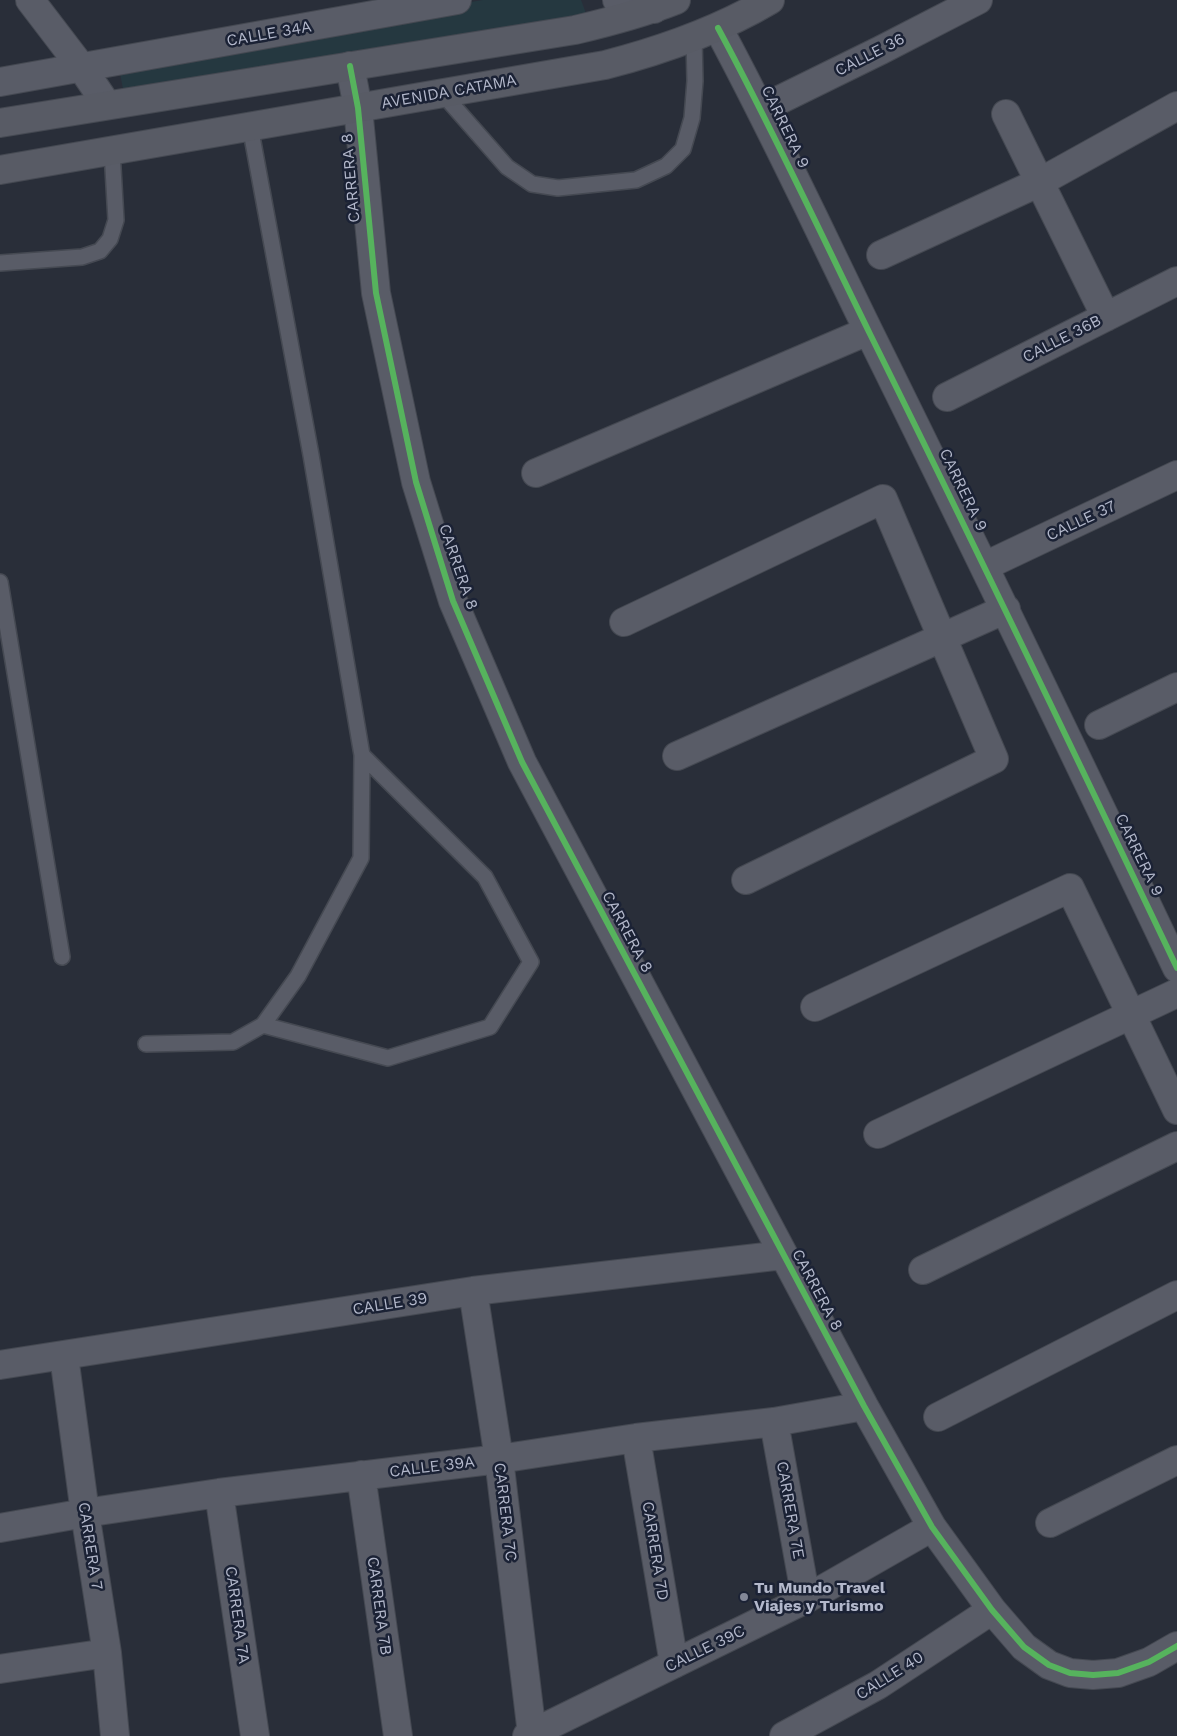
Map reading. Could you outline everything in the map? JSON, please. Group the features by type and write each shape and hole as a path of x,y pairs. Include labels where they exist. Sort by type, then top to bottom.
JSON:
{"main road":[{"name":"AVENIDA CATAMA","path":"0,170 605,65 644,55 706,33 770,0"},
{"path":"0,123 575,30 615,21 665,4"}],"street":[{"path":"30,0 82,68 107,105"},
{"name":"CALLE 34A","path":"0,82 457,0"},
{"path":"617,0 665,4"},
{"name":"CALLE 36","path":"762,109 978,0"},
{"name":"CARRERA 9","path":"706,33 762,109 868,331 1006,609 1177,968"},
{"name":"CARRERA 8","path":"350,66 358,108 376,293 416,482 453,600 522,762 864,1406 932,1528 992,1610 1024,1647 1049,1665 1070,1673 1093,1675 1118,1673 1149,1662 1177,1646"},
{"path":"880,255 1040,182 1177,106"},
{"path":"1006,114 1106,317"},
{"name":"CALLE 36B","path":"947,397 1177,282"},
{"path":"536,473 868,331"},
{"name":"CALLE 37","path":"985,566 1177,475"},
{"path":"624,622 883,499 994,760 746,880"},
{"path":"677,756 1006,609"},
{"path":"1099,725 1177,687"},
{"path":"815,1006 1070,888 1177,1110"},
{"path":"878,1134 1177,993"},
{"path":"923,1270 1177,1146"},
{"name":"CALLE 39","path":"0,1365 473,1291 783,1255"},
{"name":"CARRERA 7C","path":"473,1291 498,1459 530,1735"},
{"path":"938,1417 1177,1295"},
{"name":"CARRERA 7","path":"64,1356 85,1513 107,1654 115,1736"},
{"name":"CALLE 39A","path":"0,1528 219,1493 498,1459 636,1438 774,1422 864,1406"},
{"name":"CARRERA 7E","path":"774,1422 806,1599"},
{"name":"CARRERA 7D","path":"636,1438 674,1664"},
{"path":"1050,1524 1177,1460"},
{"name":"CARRERA 7B","path":"361,1475 398,1736"},
{"name":"CARRERA 7A","path":"219,1493 255,1736"},
{"name":"CALLE 39C","path":"530,1735 806,1599 932,1528"},
{"name":"CALLE 40","path":"784,1736 878,1685 992,1610"},
{"path":"0,1669 107,1654"}],"lane":[{"path":"442,93 507,167 532,184 558,188 636,180 666,166 683,149 692,118 694,81 706,33"},
{"path":"146,1044 233,1042 263,1025 298,976 361,858 362,755 312,455 250,126"},
{"path":"0,263 82,257 100,251 110,239 116,220 112,151"},
{"path":"0,582 62,957"},
{"path":"263,1025 388,1058 490,1027 531,962 485,877 362,755"}],"shaded area":[{"path":"483,0 581,0 587,16 123,89 118,62"}],"cycle path":[{"path":"718,28 796,180 1025,650 1177,968"},
{"path":"350,66 358,108 376,293 416,482 453,601 522,762 864,1406 932,1527 992,1610 1024,1647 1049,1665 1070,1673 1093,1675 1118,1673 1149,1662 1177,1646"}],"place":[{"name":"Tu Mundo Travel Viajes y Turismo","path":"744,1597"}]}
